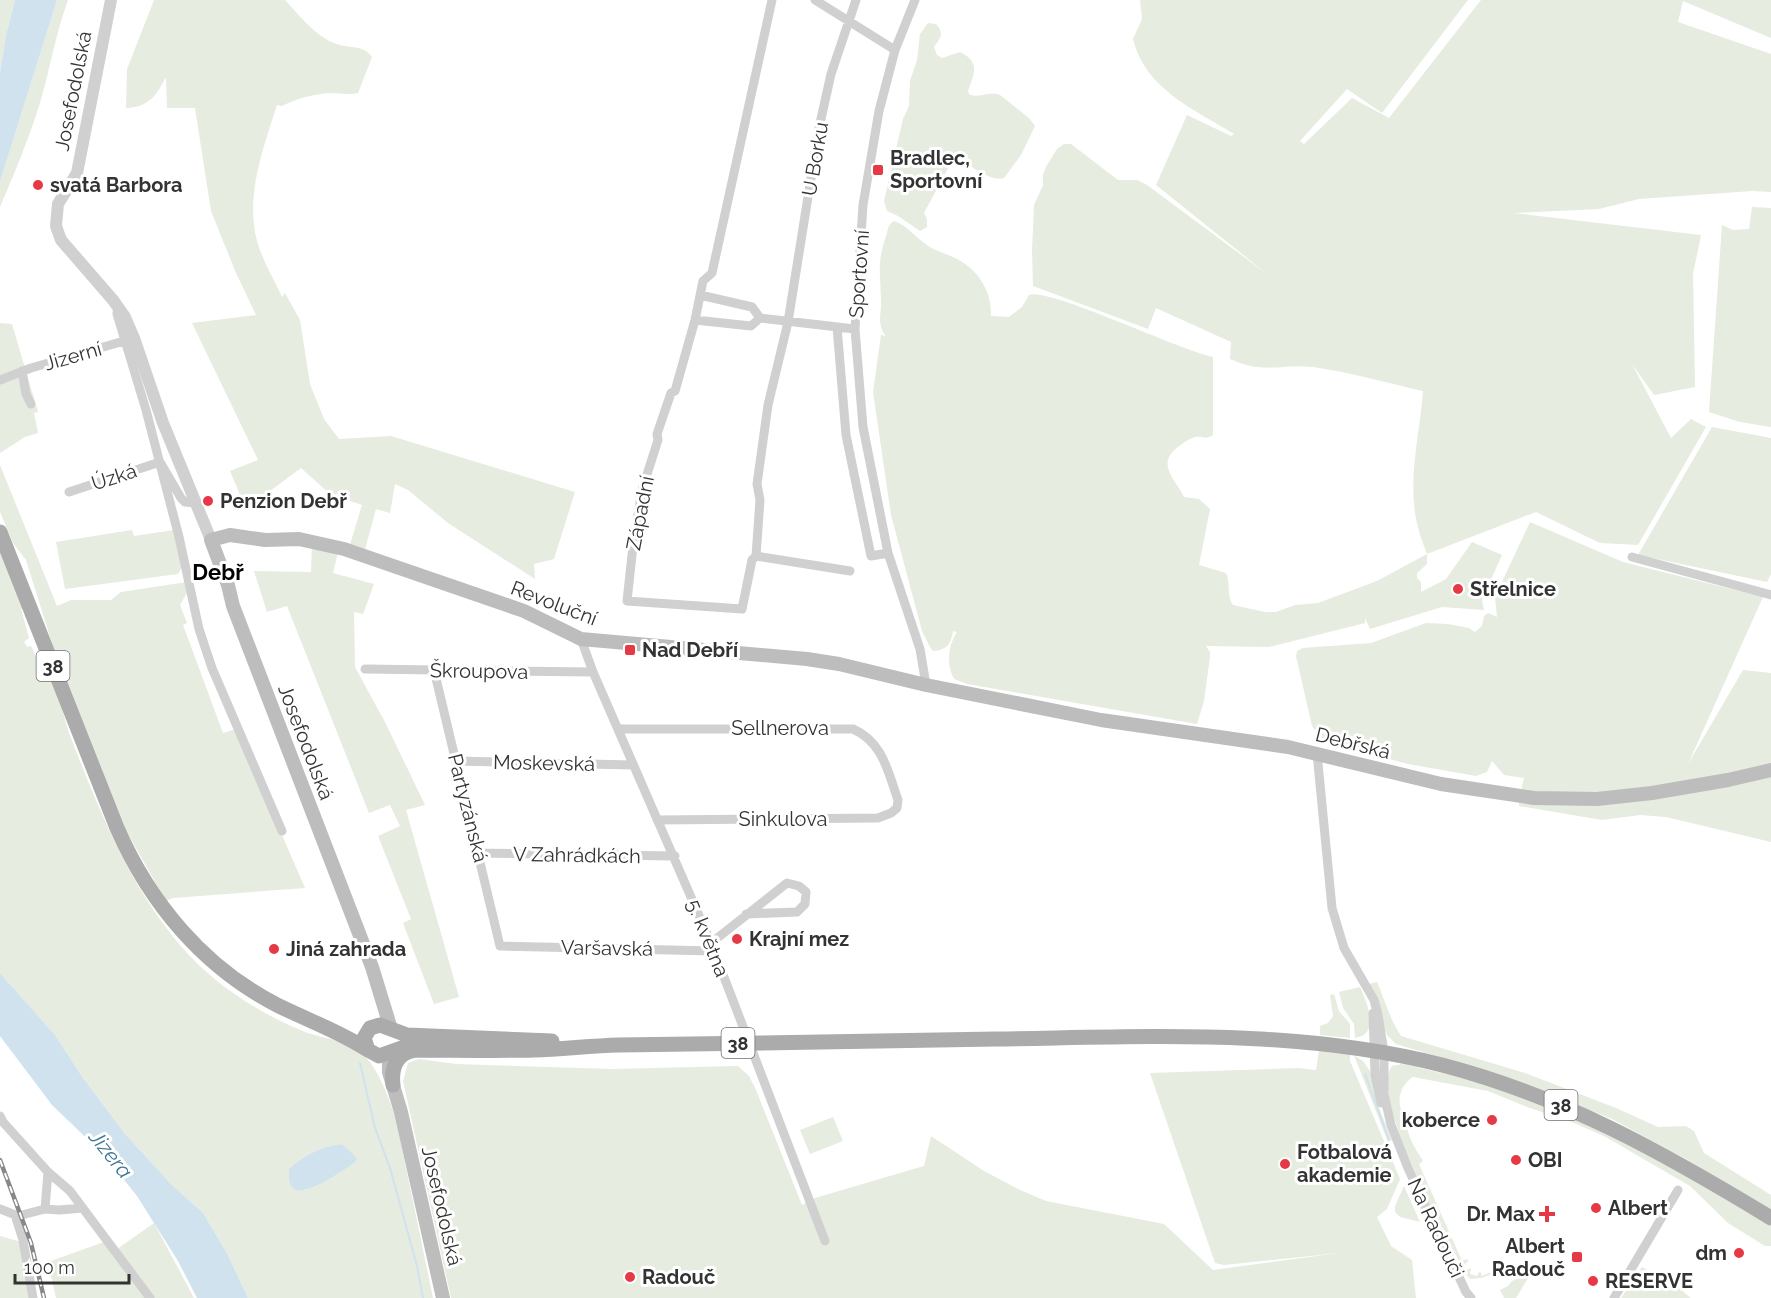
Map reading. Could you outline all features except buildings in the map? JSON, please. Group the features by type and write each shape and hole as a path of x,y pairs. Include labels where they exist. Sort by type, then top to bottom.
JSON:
{"main road":[{"name":"38","path":"0,532 109,810 140,876 171,919 209,959 253,991 347,1037 379,1056 407,1046 458,1050 529,1050 612,1045 1186,1036 1279,1039 1379,1052 1440,1065 1499,1082 1581,1113 1681,1164 1771,1218"},
{"name":"Revoluční","path":"211,540 231,535 265,540 312,541 344,549 524,611 581,639 807,659 926,685"},
{"name":"Josefodolská","path":"211,540 228,585 233,606 372,967 392,1030"},
{"name":"Debřská","path":"926,685 1101,720 1288,747 1384,772 1498,794 1553,799 1597,799 1652,793 1771,770"},
{"path":"381,994 377,1017 364,1038 368,1051 393,1085"},
{"name":"38","path":"300,1015 353,1030 382,1025 402,1034 418,1036 515,1038 612,1045"},
{"path":"390,1053 396,1041 392,1030"},
{"path":"393,1085 394,1065 407,1052 458,1050"},
{"name":"Josefodolská","path":"390,1053 388,1063 443,1298"}],"street":[{"name":"Josefodolská","path":"111,0 77,173 58,204 55,218 57,233 118,306 134,338 164,423 211,540"},
{"name":"Západní","path":"742,609 627,600 642,490 658,440 657,434 671,393 675,391 695,320 703,281 712,273 772,0"},
{"path":"815,0 895,50"},
{"name":"U Borku","path":"742,609 752,560 756,556 760,500 757,484 768,405 788,322 819,128 831,74 856,0"},
{"name":"Sportovní","path":"915,0 895,50 879,111 863,205 855,329 863,427 888,553 920,649 926,685"},
{"path":"700,295 752,307 760,318 855,329"},
{"path":"118,306 117,314 124,341 146,410 179,537 199,629 212,668 282,831"},
{"path":"695,320 751,326 760,318"},
{"name":"Sportovní","path":"837,327 846,435 871,556 888,553"},
{"name":"Jizerní","path":"0,380 22,371 124,341"},
{"name":"Jizerní","path":"22,371 26,394 31,404"},
{"path":"160,462 181,498 185,502 196,503"},
{"name":"Úzká","path":"69,492 160,462"},
{"path":"756,556 850,570"},
{"path":"1632,557 1771,595"},
{"name":"5. května","path":"581,639 593,672 675,856 712,947 784,1129 825,1241"},
{"name":"Škroupova","path":"365,669 593,672"},
{"name":"Partyzánská","path":"434,670 500,946"},
{"name":"Sellnerova","path":"618,729 853,729 862,733 879,748 898,800"},
{"name":"Na Radouči","path":"1317,753 1332,908 1344,948 1367,990 1379,1052 1378,1094 1383,1112 1391,1125 1408,1168 1468,1296"},
{"name":"Moskevská","path":"456,761 633,765"},
{"name":"Sinkulova","path":"657,820 878,818 897,808 898,800"},
{"name":"V Zahrádkách","path":"479,853 675,856"},
{"path":"712,947 746,914 787,883 799,886 806,892 805,904 797,912 746,914"},
{"name":"Varšavská","path":"500,946 712,947"},
{"path":"0,1116 48,1172 70,1191 150,1298"},
{"path":"45,1209 48,1172"},
{"path":"1614,1298 1678,1190"},
{"path":"0,1209 22,1216 45,1209 83,1208"},
{"path":"15,1215 23,1240 33,1298"}],"shaded area":[{"path":"0,0 15,0 0,73"},
{"path":"57,0 68,0 36,116 0,207 0,182"},
{"path":"154,0 285,0 322,37 337,44 360,48 372,57 358,93 322,94 299,99 282,106 277,105 261,156 254,190 254,224 259,248 282,297 285,293 300,320 310,384 324,419 339,439 391,436 575,492 554,559 534,564 535,579 448,523 408,490 395,484 390,513 376,509 364,553 349,548 362,505 330,494 301,468 246,509 230,471 258,460 192,323 256,315 211,211 195,108 167,108 166,77 159,90 146,103 126,108 127,69"},
{"path":"1140,0 1468,0 1382,113 1347,89 1300,141 1304,144 1352,98 1389,118 1481,0 1771,0 1771,38 1683,1 1678,22 1771,54 1771,192 1752,191 1639,199 1599,209 1514,213 1701,235 1693,274 1695,387 1654,395 1632,364 1671,438 1691,419 1706,427 1638,545 1600,543 1536,512 1427,554 1417,523 1413,498 1414,467 1423,391 1313,367 1263,368 1242,364 1230,359 1231,342 1156,308 1148,329 1033,286 1034,205 1043,185 1043,174 1047,165 1057,149 1064,144 1071,144 1118,180 1137,180 1147,185 1267,274 1156,185 1187,115 1231,136 1234,134 1173,96 1148,71 1133,39 1142,19"},
{"path":"928,23 936,24 940,31 941,36 934,47 937,55 942,58 960,52 967,56 974,65 968,92 970,95 1000,95 1029,118 1035,126 1021,155 1004,178 993,178 958,158 953,159 924,213 927,227 920,231 887,211 884,201 903,119 909,106 910,81 917,60 920,34"},
{"path":"1752,207 1771,208 1771,427 1740,422 1709,412 1722,225 1733,230 1749,229"},
{"path":"894,221 899,223 930,247 969,267 986,289 991,306 991,316 1009,317 1022,307 1029,295 1041,295 1061,300 1173,344 1213,357 1213,435 1206,438 1195,437 1178,447 1171,453 1168,466 1169,472 1184,497 1199,499 1210,509 1199,565 1226,573 1233,605 1276,612 1295,605 1318,603 1377,581 1427,554 1427,564 1417,573 1417,578 1421,582 1421,592 1446,579 1472,542 1502,555 1482,600 1484,610 1442,607 1370,629 1365,618 1365,623 1269,647 1206,646 1210,657 1204,701 1197,724 967,684 954,679 949,655 957,632 953,631 945,648 933,651 922,631 891,515 873,392 881,335 886,336 880,323 880,266 889,226"},
{"path":"0,323 12,324 38,412 34,413 38,433 25,437 0,453"},
{"path":"1712,427 1771,438 1771,574 1767,582 1638,555"},
{"path":"0,465 57,606 71,600 111,600 121,592 187,582 188,591 180,605 187,623 183,625 223,733 236,729 305,888 173,898 166,901 124,827 52,643 26,560 13,543 0,512"},
{"path":"1530,522 1623,562 1763,597 1688,764 1743,670 1771,673 1771,767 1627,795 1520,795 1524,778 1504,775 1492,761 1487,772 1476,776 1408,764 1322,739 1312,726 1296,656 1297,651 1303,648 1371,643 1426,623 1448,624 1469,628 1475,632 1482,626 1484,616 1488,613 1497,617 1495,597"},
{"path":"132,530 134,536 174,530 182,567 178,574 65,589 56,542"},
{"path":"312,544 338,552 333,573 374,584 363,614 354,612 355,667 386,724 425,805 406,810 459,997 434,1004 403,923 411,919 378,836 400,826 390,805 369,813 287,606 267,612 254,571 311,572"},
{"path":"0,551 24,608 21,609 29,638 24,642 27,647 31,646 54,686 80,762 118,849 167,929 200,966 243,1000 291,1026 351,1046 363,1054 374,1068 396,1119 433,1298 248,1298 228,1255 203,1213 172,1185 126,1135 83,1078 55,1035 0,973","holes":["342,1144 357,1160 339,1173 305,1190 289,1169 314,1152"]},
{"path":"1771,771 1771,842 1666,817 1640,815 1602,820 1519,806 1519,798 1553,801"},
{"path":"1377,982 1401,1036 1525,1073 1616,1108 1658,1127 1686,1126 1694,1131 1704,1153 1771,1195 1771,1211 1686,1159 1612,1119 1500,1075 1396,1044 1385,1031 1369,984"},
{"path":"1360,987 1366,1001 1370,1024 1368,1031 1355,1038 1354,1024 1343,1008 1339,992"},
{"path":"1334,994 1339,1011 1350,1024 1350,1038 1320,1035 1320,1026 1328,1023 1333,1016 1330,995"},
{"path":"1319,1050 1350,1053 1350,1061 1400,1179 1387,1209 1377,1217 1391,1246 1412,1260 1416,1298 451,1298 403,1081 408,1063 419,1059 456,1064 612,1069 738,1066 749,1076 756,1090 802,1205 815,1198 924,1166 931,1136 984,1171 1046,1201 1164,1224 1213,1270 1339,1253 1224,1265 1215,1263 1150,1073 1298,1068 1316,1070"},
{"path":"1354,1055 1363,1061 1370,1071 1379,1108 1392,1140 1388,1142"},
{"path":"1402,1064 1461,1078 1521,1096 1614,1136 1693,1179 1771,1226 1771,1246 1765,1246 1728,1223 1690,1186 1604,1136 1488,1091 1413,1077 1401,1091 1400,1103 1407,1119 1409,1136 1423,1161 1419,1164 1462,1261 1467,1259 1468,1262 1464,1264 1466,1270 1471,1268 1470,1274 1477,1276 1480,1271 1482,1276 1493,1271 1494,1273 1482,1278 1470,1279 1429,1200 1400,1136 1391,1106 1388,1082 1392,1066"},
{"path":"833,1117 843,1141 810,1154 800,1130"},
{"path":"1404,1186 1420,1222 1400,1217 1395,1212 1395,1206"},
{"path":"154,1223 194,1298 56,1298 48,1262 104,1242 113,1252"},
{"path":"0,1236 21,1242 32,1298 0,1298"},
{"path":"1536,1265 1516,1298 1504,1298 1500,1290"},
{"path":"1642,1267 1680,1289 1691,1298 1621,1298"}],"water":[{"path":"15,0 57,0 0,182 0,73"},
{"name":"Jizera","path":"0,973 55,1035 83,1078 126,1135 172,1185 203,1213 228,1255 248,1298 197,1298 178,1261 137,1196 105,1156 52,1105 0,1036"},
{"path":"342,1144 357,1160 337,1175 318,1185 302,1190 293,1188 289,1169 314,1152"}],"waterway":[{"path":"360,1063 375,1128 390,1168 417,1266 423,1298"},
{"path":"1365,1074 1389,1140"},
{"path":"1409,1182 1427,1220"}],"railway":[{"path":"0,1160 31,1243 44,1298"}],"place":[{"name":"Bradlec, Sportovní","path":"878,170"},
{"name":"svatá Barbora","path":"38,185"},
{"name":"Penzion Debř","path":"208,501"},
{"name":"Střelnice","path":"1458,589"},
{"name":"Nad Debří","path":"630,650"},
{"name":"Krajní mez","path":"737,939"},
{"name":"Jiná zahrada","path":"274,949"},
{"name":"koberce","path":"1492,1120"},
{"name":"OBI","path":"1516,1160"},
{"name":"Fotbalová akademie","path":"1285,1164"},
{"name":"Albert","path":"1596,1208"},
{"name":"Dr. Max","path":"1547,1214"},
{"name":"dm","path":"1739,1253"},
{"name":"Albert Radouč","path":"1577,1257"},
{"name":"Radouč","path":"630,1277"},
{"name":"RESERVE","path":"1593,1281"}],"district":[{"name":"Debř","path":"218,572"}]}
